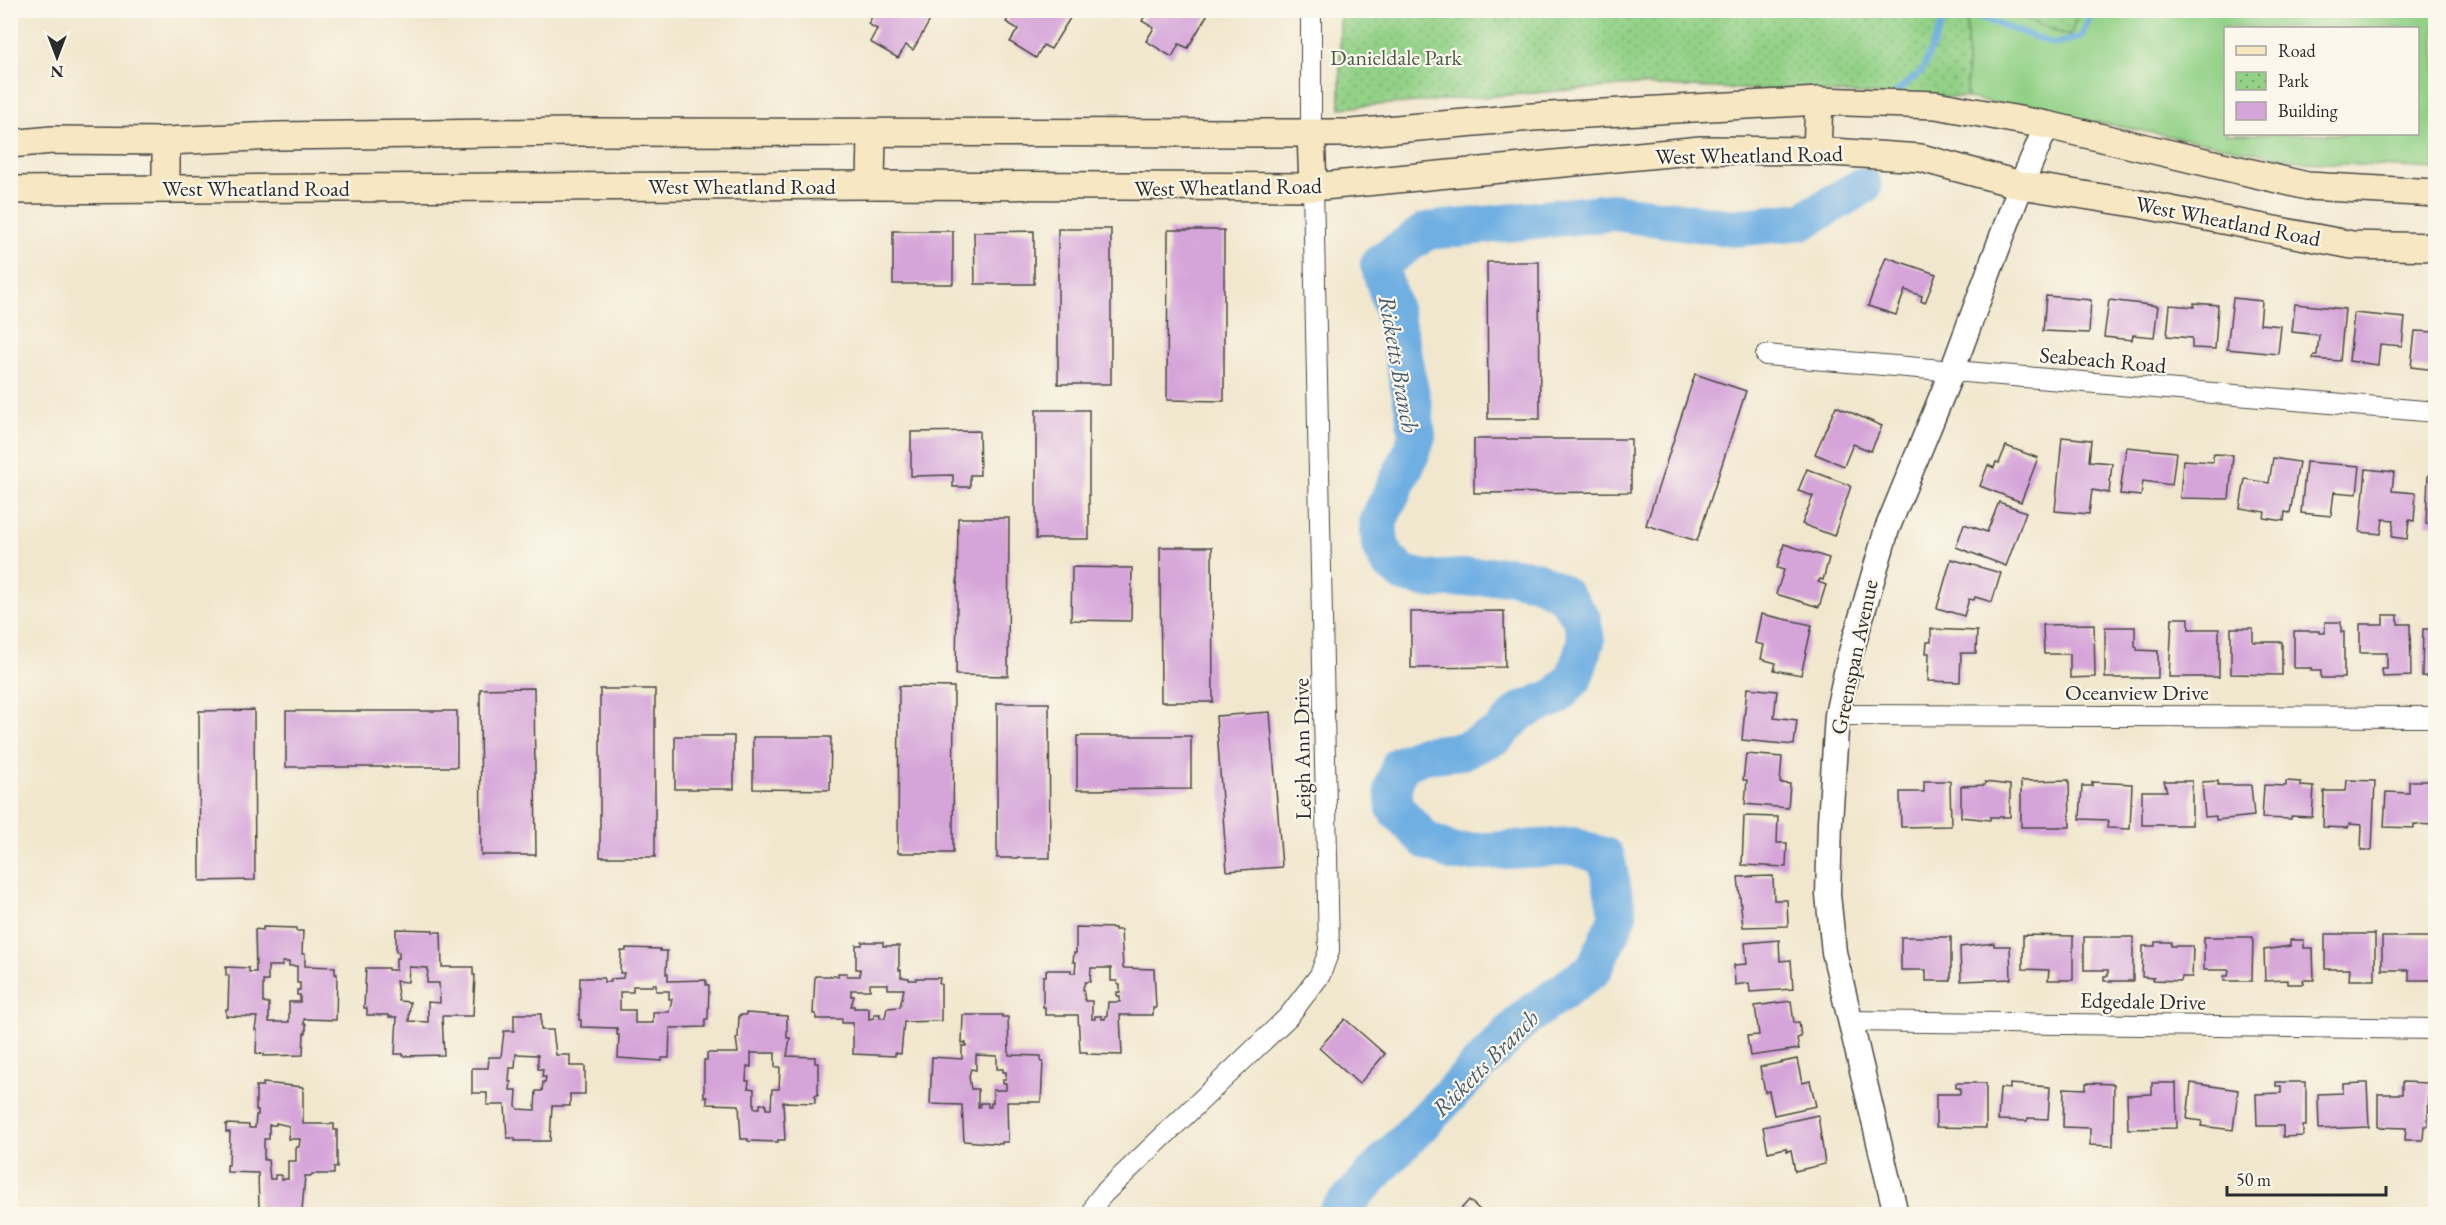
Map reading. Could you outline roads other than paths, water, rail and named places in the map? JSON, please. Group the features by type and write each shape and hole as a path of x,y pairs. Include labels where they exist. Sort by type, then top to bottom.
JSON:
{"main road":[{"name":"West Wheatland Road","path":"10,142 574,132 1311,134 1391,131 1533,117 1819,101 1936,105 2047,125 2307,186 2436,193"},
{"path":"1817,151 1819,101"},
{"path":"871,185 872,133"},
{"path":"1311,134 1313,188"},
{"path":"166,141 166,188"},
{"name":"West Wheatland Road","path":"10,190 871,185 1313,188 1701,150 1817,151 1921,158 2021,185 2352,245 2436,247"}],"street":[{"path":"1311,10 1311,134"},
{"name":"Greenspan Avenue","path":"1896,1215 1834,952 1828,895 1832,772 1838,715 1849,659 1887,529 1952,370 2021,185 2047,125"},
{"name":"Leigh Ann Drive","path":"1093,1215 1096,1203 1104,1193 1288,1017 1320,975 1329,951 1313,188"},
{"name":"Seabeach Road","path":"1766,355 2436,412"},
{"name":"Oceanview Drive","path":"1838,715 2436,717"},
{"name":"Edgedale Drive","path":"1849,1021 2436,1029"}],"waterway":[{"name":"Ricketts Branch","path":"1897,91 1922,71 1944,19 1956,10"},
{"name":"Ricketts Branch","path":"1959,10 2054,44 2081,37 2093,10"},
{"name":"Ricketts Branch","path":"1336,1214 1525,1018 1594,969 1618,916 1606,857 1573,846 1454,853 1425,840 1395,808 1393,787 1400,765 1423,755 1462,751 1498,735 1521,711 1556,697 1574,678 1586,641 1582,619 1563,594 1536,580 1508,575 1430,580 1404,574 1387,560 1380,544 1378,521 1410,456 1417,436 1414,410 1394,313 1379,264 1427,231 1613,212 1733,228 1803,221 1863,186"}],"park label":[{"name":"Danieldale Park","path":"1396,57"}]}
